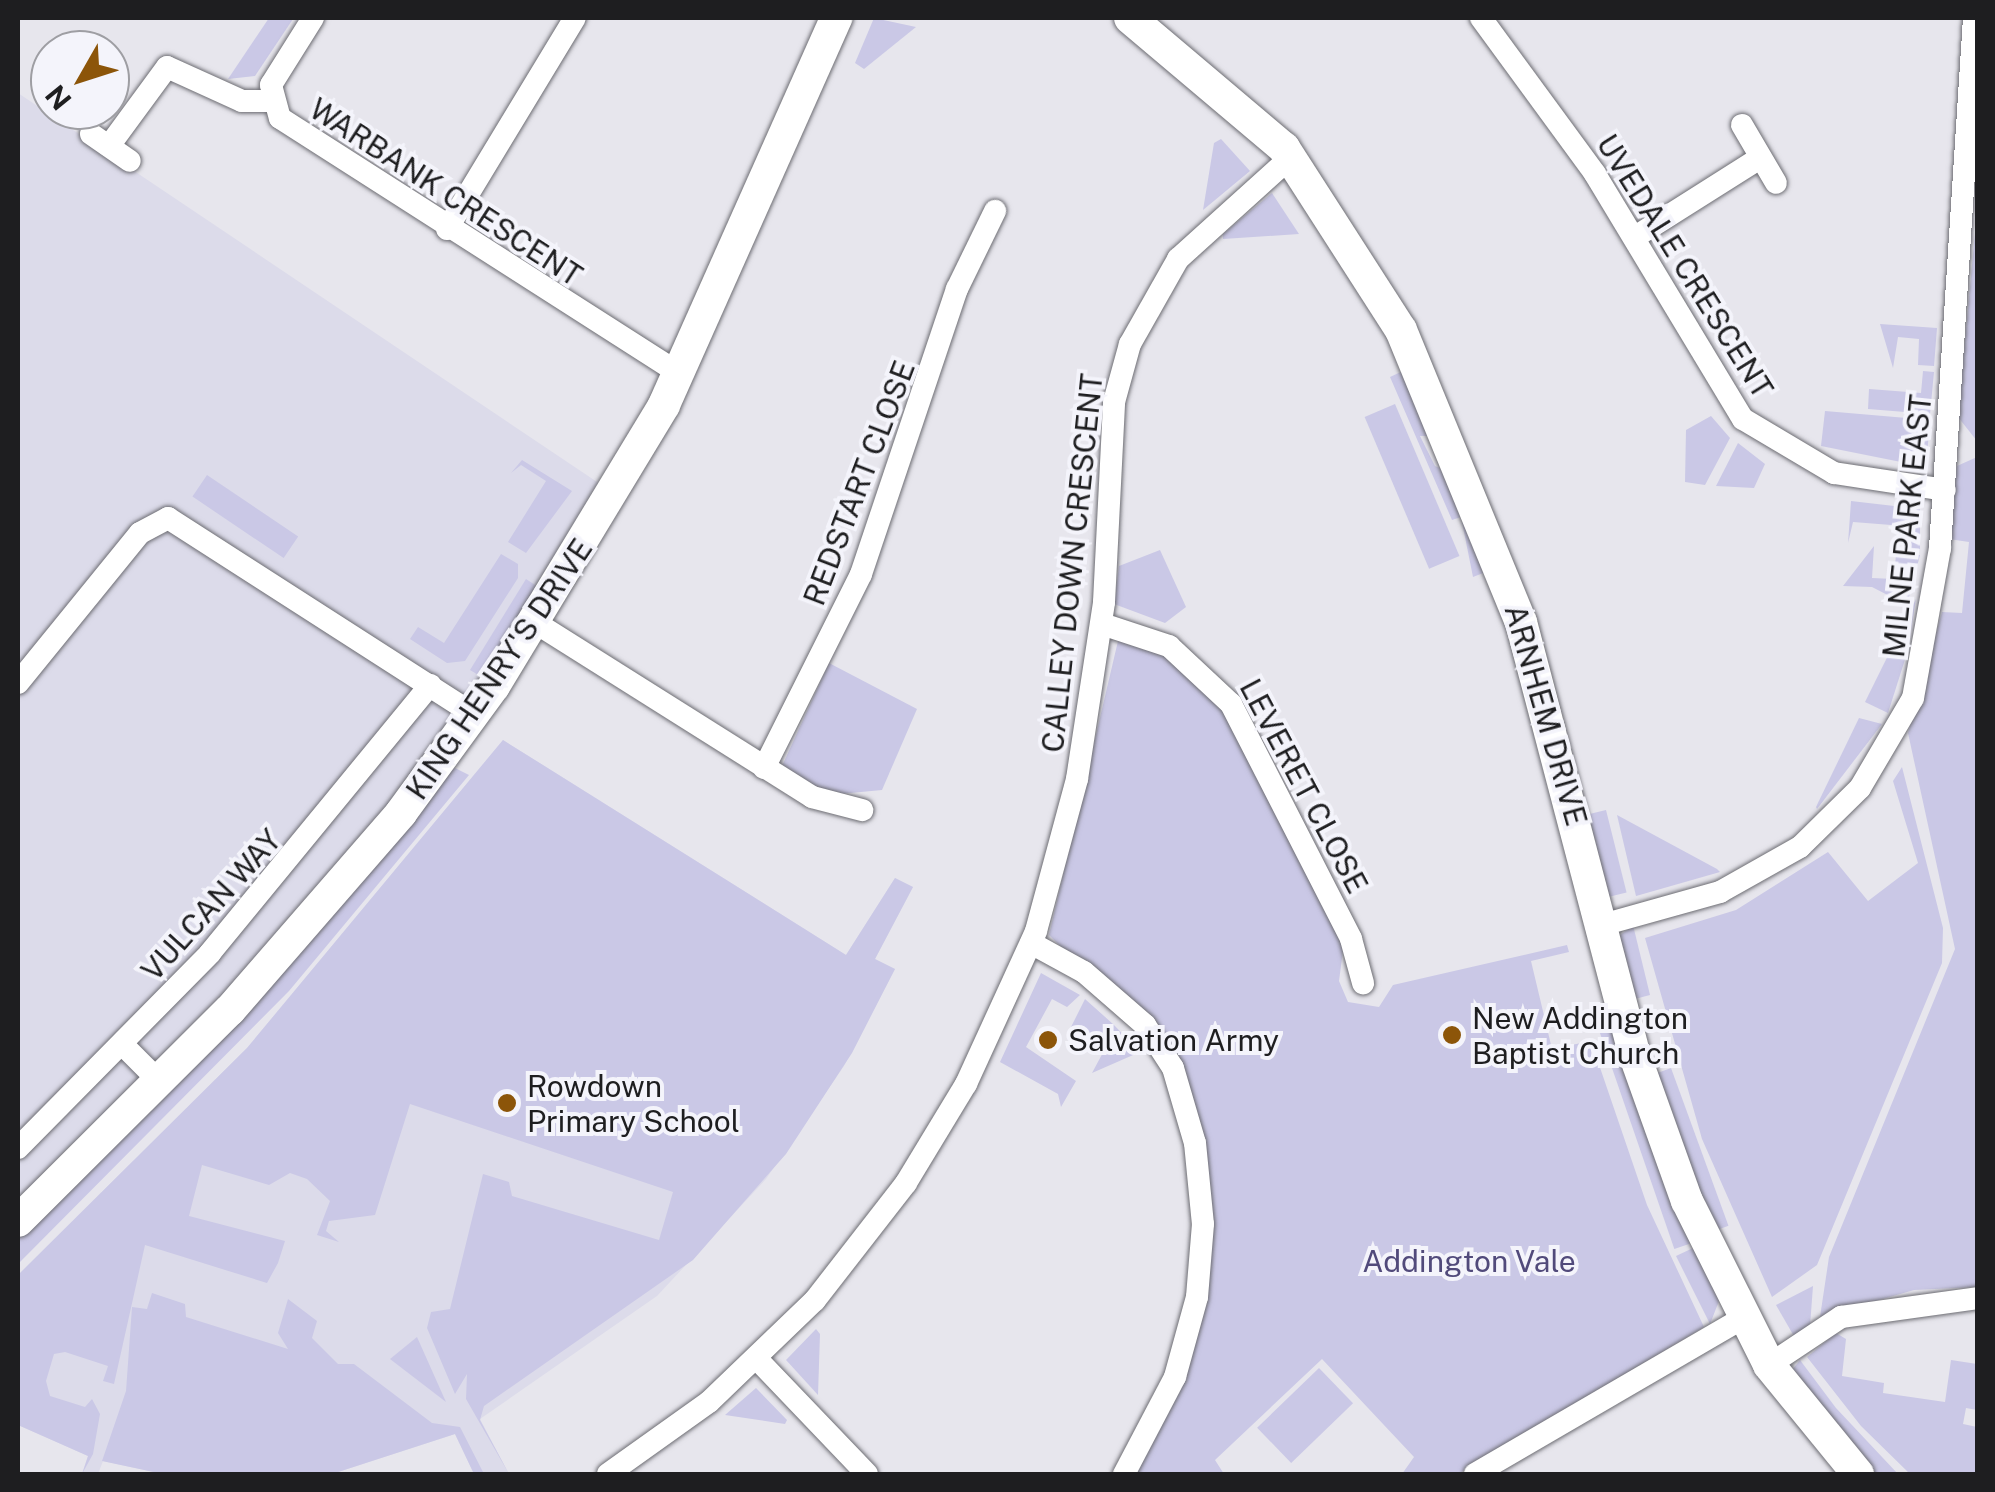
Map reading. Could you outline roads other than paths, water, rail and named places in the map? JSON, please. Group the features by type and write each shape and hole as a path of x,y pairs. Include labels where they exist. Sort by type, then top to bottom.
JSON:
{"street":[{"name":"WARBANK CRESCENT","path":"313,18 273,80 270,101 289,126 680,374"},
{"path":"446,229 575,18"},
{"name":"KING HENRY'S DRIVE","path":"18,1221 161,1083 347,878 475,715 536,623 680,374 836,18"},
{"name":"ARNHEM DRIVE","path":"1130,18 1291,157 1385,299 1469,481 1542,688 1656,1122 1741,1319 1769,1366 1858,1474"},
{"name":"UVEDALE CRESCENT","path":"1482,18 1634,237 1722,394 1754,430 1848,477 1945,490"},
{"name":"MILNE PARK EAST","path":"1602,924 1752,878 1800,847 1860,788 1918,682 1945,490 1974,18"},
{"path":"130,161 100,140 167,67 242,102 270,101"},
{"path":"1742,125 1776,183"},
{"name":"CALLEY DOWN CRESCENT","path":"608,1474 757,1360 906,1184 972,1072 1031,943 1077,780 1102,624 1114,409 1134,334 1178,259 1291,157"},
{"path":"1634,237 1760,158"},
{"name":"REDSTART CLOSE","path":"764,768 861,574 957,289 995,211"},
{"path":"18,683 140,534 168,518 475,715"},
{"path":"536,623 823,803 862,810"},
{"name":"LEVERET CLOSE","path":"1102,624 1169,646 1231,704 1351,939 1363,983"},
{"name":"VULCAN WAY","path":"18,1148 123,1045 267,888 430,685"},
{"path":"1031,943 1084,972 1145,1025 1173,1068 1195,1143 1204,1224 1197,1297 1175,1378 1124,1474"},
{"path":"123,1045 161,1083"},
{"path":"1769,1366 1842,1318 1978,1298"},
{"path":"1475,1474 1741,1319"},
{"path":"757,1360 867,1474"}],"place":[{"name":"New Addington Baptist Church","path":"1452,1035"},
{"name":"Salvation Army","path":"1048,1040"},
{"name":"Rowdown Primary School","path":"507,1103"}],"park label":[{"name":"Addington Vale","path":"1469,1261"}]}
